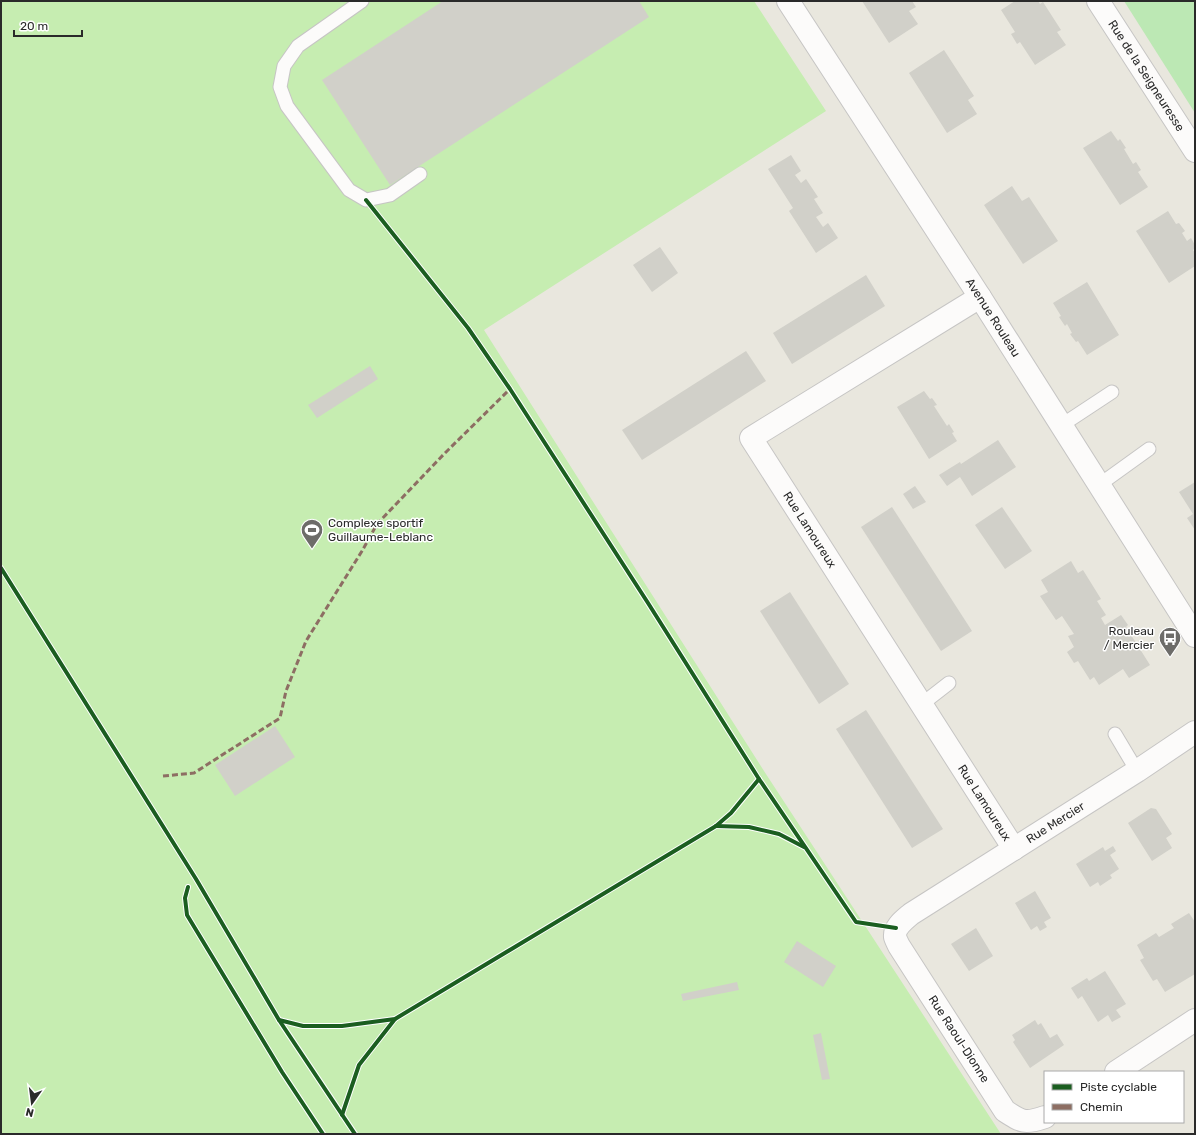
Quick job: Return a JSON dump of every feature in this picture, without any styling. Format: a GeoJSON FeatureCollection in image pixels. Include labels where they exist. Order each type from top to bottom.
{"type":"FeatureCollection","features":[{"type":"Feature","properties":{"kind":"street","name":"Avenue Rouleau"},"geometry":{"type":"LineString","coordinates":[[788,1],[980,296],[1099,485],[1192,625]]}},
{"type":"Feature","properties":{"kind":"street","name":"Rue de la Seigneuresse"},"geometry":{"type":"LineString","coordinates":[[1098,1],[1195,151]]}},
{"type":"Feature","properties":{"kind":"street","name":"Rue Lamoureux"},"geometry":{"type":"LineString","coordinates":[[980,296],[750,438],[1014,849]]}},
{"type":"Feature","properties":{"kind":"street","name":"Rue Mercier"},"geometry":{"type":"LineString","coordinates":[[896,928],[904,919],[1137,771],[1195,732]]}},
{"type":"Feature","properties":{"kind":"street","name":"Rue Raoul-Dionne"},"geometry":{"type":"LineString","coordinates":[[896,928],[895,937],[899,946],[1005,1111],[1018,1120],[1032,1122],[1044,1117]]}},
{"type":"Feature","properties":{"kind":"street"},"geometry":{"type":"LineString","coordinates":[[1118,1071],[1195,1020]]}},
{"type":"Feature","properties":{"kind":"lane"},"geometry":{"type":"LineString","coordinates":[[362,1],[298,46],[284,66],[280,87],[288,106],[349,190],[366,200],[390,195],[420,174]]}},
{"type":"Feature","properties":{"kind":"lane"},"geometry":{"type":"LineString","coordinates":[[1062,425],[1112,392]]}},
{"type":"Feature","properties":{"kind":"lane"},"geometry":{"type":"LineString","coordinates":[[1099,485],[1149,449]]}},
{"type":"Feature","properties":{"kind":"lane"},"geometry":{"type":"LineString","coordinates":[[922,704],[949,682]]}},
{"type":"Feature","properties":{"kind":"lane"},"geometry":{"type":"LineString","coordinates":[[1115,734],[1137,771]]}},
{"type":"Feature","properties":{"kind":"green space","name":"Complexe sportif Guillaume-Leblanc"},"geometry":{"type":"Polygon","coordinates":[[[1,1],[754,1],[826,111],[484,330],[764,771],[1001,1134],[1,1134],[1,1]]]}},
{"type":"Feature","properties":{"kind":"green space"},"geometry":{"type":"Polygon","coordinates":[[[1124,1],[1195,1],[1195,113],[1124,1]]]}},
{"type":"Feature","properties":{"kind":"building"},"geometry":{"type":"Polygon","coordinates":[[[443,1],[639,1],[649,17],[390,185],[322,80],[443,1]]]}},
{"type":"Feature","properties":{"kind":"building"},"geometry":{"type":"Polygon","coordinates":[[[862,1],[912,1],[916,7],[909,11],[918,24],[889,43],[862,1]]]}},
{"type":"Feature","properties":{"kind":"building"},"geometry":{"type":"Polygon","coordinates":[[[1015,1],[1038,1],[1040,4],[1043,2],[1061,30],[1057,32],[1066,45],[1035,65],[1020,42],[1017,44],[1011,34],[1015,32],[1001,10],[1015,1]]]}},
{"type":"Feature","properties":{"kind":"building"},"geometry":{"type":"Polygon","coordinates":[[[944,50],[974,96],[968,100],[977,114],[947,133],[909,73],[944,50]]]}},
{"type":"Feature","properties":{"kind":"building"},"geometry":{"type":"Polygon","coordinates":[[[1111,131],[1118,141],[1120,139],[1126,148],[1124,149],[1133,164],[1136,162],[1141,170],[1138,172],[1148,187],[1120,205],[1083,148],[1111,131]]]}},
{"type":"Feature","properties":{"kind":"building"},"geometry":{"type":"Polygon","coordinates":[[[791,155],[801,171],[795,175],[801,183],[806,179],[818,197],[814,199],[823,213],[816,217],[823,227],[828,223],[838,238],[816,253],[789,211],[793,208],[768,169],[791,155]]]}},
{"type":"Feature","properties":{"kind":"building"},"geometry":{"type":"Polygon","coordinates":[[[1012,186],[1022,201],[1029,197],[1058,241],[1023,264],[984,205],[1012,186]]]}},
{"type":"Feature","properties":{"kind":"building"},"geometry":{"type":"Polygon","coordinates":[[[1168,211],[1176,224],[1179,223],[1185,231],[1182,233],[1187,241],[1191,238],[1195,245],[1193,250],[1195,253],[1195,266],[1169,283],[1136,231],[1168,211]]]}},
{"type":"Feature","properties":{"kind":"building"},"geometry":{"type":"Polygon","coordinates":[[[660,247],[678,273],[652,292],[633,265],[660,247]]]}},
{"type":"Feature","properties":{"kind":"building"},"geometry":{"type":"Polygon","coordinates":[[[866,275],[885,306],[792,364],[773,333],[866,275]]]}},
{"type":"Feature","properties":{"kind":"building"},"geometry":{"type":"Polygon","coordinates":[[[1087,282],[1119,335],[1087,355],[1078,341],[1076,342],[1070,334],[1072,333],[1067,324],[1065,326],[1059,317],[1061,316],[1053,303],[1087,282]]]}},
{"type":"Feature","properties":{"kind":"building"},"geometry":{"type":"Polygon","coordinates":[[[746,351],[766,381],[642,460],[622,430],[746,351]]]}},
{"type":"Feature","properties":{"kind":"building"},"geometry":{"type":"Polygon","coordinates":[[[370,366],[378,379],[317,418],[308,405],[370,366]]]}},
{"type":"Feature","properties":{"kind":"building"},"geometry":{"type":"Polygon","coordinates":[[[924,391],[937,405],[934,406],[947,426],[949,424],[957,441],[929,459],[897,407],[924,391]]]}},
{"type":"Feature","properties":{"kind":"building"},"geometry":{"type":"Polygon","coordinates":[[[998,440],[1016,467],[972,496],[960,477],[947,486],[939,475],[960,462],[961,464],[998,440]]]}},
{"type":"Feature","properties":{"kind":"building"},"geometry":{"type":"Polygon","coordinates":[[[1195,482],[1195,530],[1187,518],[1193,514],[1179,492],[1195,482]]]}},
{"type":"Feature","properties":{"kind":"building"},"geometry":{"type":"Polygon","coordinates":[[[915,486],[926,502],[913,509],[903,494],[915,486]]]}},
{"type":"Feature","properties":{"kind":"building"},"geometry":{"type":"Polygon","coordinates":[[[892,507],[972,631],[941,651],[861,527],[892,507]]]}},
{"type":"Feature","properties":{"kind":"building"},"geometry":{"type":"Polygon","coordinates":[[[1002,507],[1032,551],[1005,569],[975,525],[1002,507]]]}},
{"type":"Feature","properties":{"kind":"building"},"geometry":{"type":"Polygon","coordinates":[[[1071,561],[1078,573],[1083,570],[1101,599],[1097,601],[1106,615],[1101,618],[1105,625],[1121,615],[1128,625],[1126,627],[1150,665],[1129,678],[1123,669],[1099,685],[1094,677],[1090,680],[1078,661],[1074,663],[1067,652],[1074,647],[1068,636],[1074,634],[1062,616],[1056,620],[1040,596],[1048,592],[1041,580],[1071,561]]]}},
{"type":"Feature","properties":{"kind":"building"},"geometry":{"type":"Polygon","coordinates":[[[790,592],[849,684],[819,704],[760,611],[790,592]]]}},
{"type":"Feature","properties":{"kind":"building"},"geometry":{"type":"Polygon","coordinates":[[[866,710],[943,829],[912,848],[836,729],[866,710]]]}},
{"type":"Feature","properties":{"kind":"building"},"geometry":{"type":"Polygon","coordinates":[[[275,726],[295,757],[235,796],[215,765],[275,726]]]}},
{"type":"Feature","properties":{"kind":"building"},"geometry":{"type":"Polygon","coordinates":[[[1151,808],[1156,809],[1172,834],[1166,838],[1172,848],[1152,861],[1128,823],[1151,808]]]}},
{"type":"Feature","properties":{"kind":"building"},"geometry":{"type":"Polygon","coordinates":[[[1113,846],[1116,851],[1110,855],[1119,869],[1110,875],[1112,878],[1100,886],[1098,882],[1090,887],[1076,864],[1103,847],[1105,851],[1113,846]]]}},
{"type":"Feature","properties":{"kind":"building"},"geometry":{"type":"Polygon","coordinates":[[[1035,891],[1051,918],[1044,922],[1047,927],[1040,931],[1037,926],[1031,930],[1015,903],[1035,891]]]}},
{"type":"Feature","properties":{"kind":"building"},"geometry":{"type":"Polygon","coordinates":[[[1189,913],[1195,922],[1195,974],[1165,992],[1157,979],[1153,981],[1140,960],[1144,958],[1137,945],[1156,933],[1159,937],[1174,928],[1171,924],[1189,913]]]}},
{"type":"Feature","properties":{"kind":"building"},"geometry":{"type":"Polygon","coordinates":[[[976,928],[993,956],[969,971],[951,944],[976,928]]]}},
{"type":"Feature","properties":{"kind":"building"},"geometry":{"type":"Polygon","coordinates":[[[797,941],[836,966],[823,987],[784,962],[797,941]]]}},
{"type":"Feature","properties":{"kind":"building"},"geometry":{"type":"Polygon","coordinates":[[[1105,971],[1126,1004],[1116,1010],[1121,1017],[1112,1022],[1108,1015],[1098,1022],[1082,996],[1078,999],[1071,988],[1087,978],[1089,981],[1105,971]]]}},
{"type":"Feature","properties":{"kind":"building"},"geometry":{"type":"Polygon","coordinates":[[[737,982],[739,990],[683,1001],[681,994],[737,982]]]}},
{"type":"Feature","properties":{"kind":"building"},"geometry":{"type":"Polygon","coordinates":[[[1035,1020],[1038,1025],[1041,1023],[1050,1038],[1057,1034],[1064,1045],[1030,1068],[1013,1042],[1015,1040],[1012,1035],[1035,1020]]]}},
{"type":"Feature","properties":{"kind":"building"},"geometry":{"type":"Polygon","coordinates":[[[821,1033],[830,1079],[822,1080],[813,1035],[821,1033]]]}},
{"type":"Feature","properties":{"kind":"marked path"},"geometry":{"type":"LineString","coordinates":[[163,776],[194,773],[280,718],[286,691],[306,641],[377,524],[444,454],[510,389]]}},
{"type":"Feature","properties":{"kind":"cycle path"},"geometry":{"type":"LineString","coordinates":[[366,200],[468,328],[510,389],[759,779],[856,922],[896,928]]}},
{"type":"Feature","properties":{"kind":"cycle path"},"geometry":{"type":"LineString","coordinates":[[1,568],[196,879],[279,1020],[355,1134]]}},
{"type":"Feature","properties":{"kind":"cycle path"},"geometry":{"type":"LineString","coordinates":[[279,1020],[303,1026],[342,1026],[395,1019],[716,826],[731,813],[759,779]]}},
{"type":"Feature","properties":{"kind":"cycle path"},"geometry":{"type":"LineString","coordinates":[[716,826],[749,827],[779,834],[804,847]]}},
{"type":"Feature","properties":{"kind":"cycle path"},"geometry":{"type":"LineString","coordinates":[[188,887],[185,898],[187,915],[282,1072],[323,1134]]}},
{"type":"Feature","properties":{"kind":"cycle path"},"geometry":{"type":"LineString","coordinates":[[342,1115],[359,1065],[395,1019]]}},
{"type":"Feature","properties":{"kind":"place","name":"Complexe sportif Guillaume-Leblanc"},"geometry":{"type":"Point","coordinates":[312,550]}},
{"type":"Feature","properties":{"kind":"place","name":"Rouleau / Mercier"},"geometry":{"type":"Point","coordinates":[1170,658]}}]}
